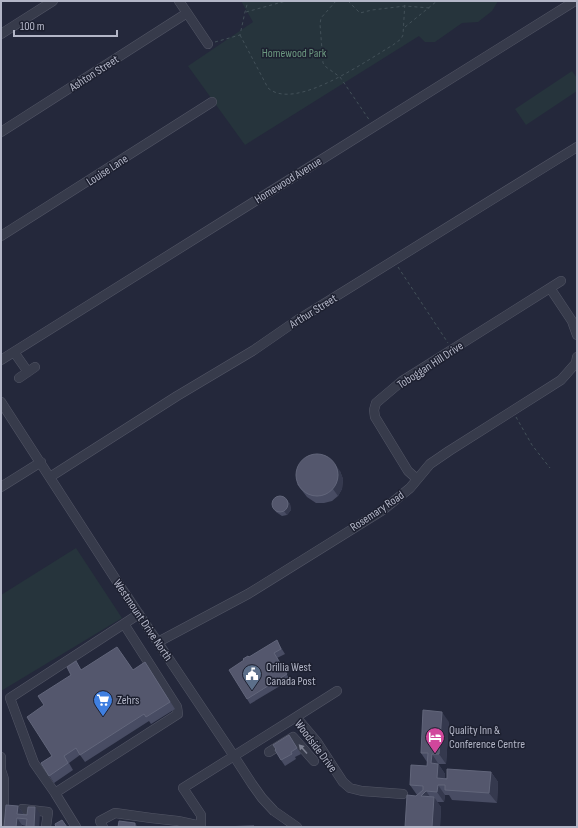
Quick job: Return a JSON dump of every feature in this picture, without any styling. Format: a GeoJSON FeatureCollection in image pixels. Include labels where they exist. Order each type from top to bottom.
{"type":"FeatureCollection","features":[{"type":"Feature","properties":{"kind":"street"},"geometry":{"type":"LineString","coordinates":[[1,34],[53,1]]}},
{"type":"Feature","properties":{"kind":"street"},"geometry":{"type":"LineString","coordinates":[[179,1],[208,44]]}},
{"type":"Feature","properties":{"kind":"street","name":"Homewood Avenue"},"geometry":{"type":"LineString","coordinates":[[1,360],[575,1]]}},
{"type":"Feature","properties":{"kind":"street","name":"Ashton Street"},"geometry":{"type":"LineString","coordinates":[[1,132],[187,13]]}},
{"type":"Feature","properties":{"kind":"street","name":"Louise Lane"},"geometry":{"type":"LineString","coordinates":[[1,236],[212,102]]}},
{"type":"Feature","properties":{"kind":"street","name":"Arthur Street"},"geometry":{"type":"LineString","coordinates":[[50,476],[177,396],[254,350],[296,321],[577,147]]}},
{"type":"Feature","properties":{"kind":"street","name":"Toboggan Hill Drive"},"geometry":{"type":"LineString","coordinates":[[417,479],[408,471],[375,417],[374,410],[376,404],[402,381],[561,281]]}},
{"type":"Feature","properties":{"kind":"street"},"geometry":{"type":"LineString","coordinates":[[550,288],[572,321],[577,335]]}},
{"type":"Feature","properties":{"kind":"street"},"geometry":{"type":"LineString","coordinates":[[14,352],[32,370],[19,378]]}},
{"type":"Feature","properties":{"kind":"street","name":"Rosemary Road"},"geometry":{"type":"LineString","coordinates":[[158,642],[248,594],[383,510],[410,488],[430,464],[561,380],[576,363],[577,357]]}},
{"type":"Feature","properties":{"kind":"street","name":"Westmount Drive North"},"geometry":{"type":"LineString","coordinates":[[1,402],[139,614],[262,798],[274,811],[297,827]]}},
{"type":"Feature","properties":{"kind":"street"},"geometry":{"type":"LineString","coordinates":[[1,487],[41,462]]}},
{"type":"Feature","properties":{"kind":"street"},"geometry":{"type":"LineString","coordinates":[[76,827],[34,763],[10,698],[139,614]]}},
{"type":"Feature","properties":{"kind":"street"},"geometry":{"type":"LineString","coordinates":[[55,793],[178,714],[177,707],[124,624]]}},
{"type":"Feature","properties":{"kind":"street"},"geometry":{"type":"LineString","coordinates":[[296,716],[337,691]]}},
{"type":"Feature","properties":{"kind":"street","name":"Woodside Drive"},"geometry":{"type":"LineString","coordinates":[[201,827],[201,815],[183,788],[296,716],[317,742],[343,782],[350,788],[362,792],[403,794]]}},
{"type":"Feature","properties":{"kind":"street"},"geometry":{"type":"LineString","coordinates":[[269,752],[293,737],[314,761]]}},
{"type":"Feature","properties":{"kind":"street"},"geometry":{"type":"LineString","coordinates":[[1,757],[1,767]]}},
{"type":"Feature","properties":{"kind":"street"},"geometry":{"type":"LineString","coordinates":[[1,770],[4,778],[4,827]]}},
{"type":"Feature","properties":{"kind":"street"},"geometry":{"type":"LineString","coordinates":[[22,810],[48,812],[46,827]]}},
{"type":"Feature","properties":{"kind":"street"},"geometry":{"type":"LineString","coordinates":[[103,827],[100,821],[115,813],[178,820],[201,827]]}},
{"type":"Feature","properties":{"kind":"street"},"geometry":{"type":"LineString","coordinates":[[140,827],[141,817]]}},
{"type":"Feature","properties":{"kind":"path"},"geometry":{"type":"LineString","coordinates":[[248,1],[244,12],[240,35],[268,88],[283,95],[304,92],[340,77],[393,45],[402,37],[404,28],[405,1]]}},
{"type":"Feature","properties":{"kind":"path"},"geometry":{"type":"LineString","coordinates":[[244,12],[286,1]]}},
{"type":"Feature","properties":{"kind":"path"},"geometry":{"type":"LineString","coordinates":[[336,1],[321,18],[320,24],[323,63],[340,77],[373,126]]}},
{"type":"Feature","properties":{"kind":"path"},"geometry":{"type":"LineString","coordinates":[[348,2],[352,1]]}},
{"type":"Feature","properties":{"kind":"path"},"geometry":{"type":"LineString","coordinates":[[404,28],[437,1]]}},
{"type":"Feature","properties":{"kind":"path"},"geometry":{"type":"LineString","coordinates":[[348,2],[360,13],[405,6],[430,8]]}},
{"type":"Feature","properties":{"kind":"path"},"geometry":{"type":"LineString","coordinates":[[208,44],[240,35]]}},
{"type":"Feature","properties":{"kind":"path"},"geometry":{"type":"LineString","coordinates":[[393,261],[452,350]]}},
{"type":"Feature","properties":{"kind":"path"},"geometry":{"type":"LineString","coordinates":[[512,411],[532,445],[550,468]]}},
{"type":"Feature","properties":{"kind":"green space","name":"Homewood Park"},"geometry":{"type":"Polygon","coordinates":[[[241,1],[498,1],[492,11],[478,22],[462,23],[435,42],[425,42],[419,36],[245,145],[188,66],[253,22],[241,1]]]}},
{"type":"Feature","properties":{"kind":"green space"},"geometry":{"type":"Polygon","coordinates":[[[572,71],[577,78],[577,91],[526,125],[515,109],[572,71]]]}},
{"type":"Feature","properties":{"kind":"green space"},"geometry":{"type":"Polygon","coordinates":[[[76,548],[122,618],[1,691],[1,595],[76,548]]]}},
{"type":"Feature","properties":{"kind":"building"},"geometry":{"type":"Polygon","coordinates":[[[313,454],[321,454],[329,457],[335,463],[338,475],[335,487],[329,493],[321,496],[313,496],[305,493],[299,487],[296,479],[296,471],[299,463],[305,457],[313,454]]]}},
{"type":"Feature","properties":{"kind":"building"},"geometry":{"type":"Polygon","coordinates":[[[280,496],[287,501],[288,504],[283,511],[280,512],[273,507],[272,504],[277,497],[280,496]]]}},
{"type":"Feature","properties":{"kind":"building"},"geometry":{"type":"Polygon","coordinates":[[[277,640],[281,649],[274,653],[287,674],[247,699],[229,670],[244,660],[243,659],[277,640]]]}},
{"type":"Feature","properties":{"kind":"building","name":"Zehrs"},"geometry":{"type":"Polygon","coordinates":[[[117,647],[133,670],[145,662],[170,702],[146,717],[144,714],[80,755],[76,748],[64,756],[68,763],[49,776],[41,763],[52,756],[27,717],[44,705],[38,696],[71,675],[67,667],[76,661],[81,670],[117,647]]]}},
{"type":"Feature","properties":{"kind":"building"},"geometry":{"type":"Polygon","coordinates":[[[423,710],[442,712],[439,754],[432,754],[431,763],[438,764],[437,778],[447,779],[447,769],[491,772],[489,793],[445,790],[445,785],[438,785],[437,792],[426,791],[421,796],[434,797],[432,827],[405,827],[407,795],[416,796],[423,790],[423,786],[410,785],[411,765],[427,766],[428,753],[421,753],[423,710]]]}},
{"type":"Feature","properties":{"kind":"building"},"geometry":{"type":"Polygon","coordinates":[[[289,735],[297,748],[291,752],[292,754],[281,760],[273,745],[289,735]]]}},
{"type":"Feature","properties":{"kind":"building"},"geometry":{"type":"Polygon","coordinates":[[[6,805],[18,806],[17,814],[27,815],[28,807],[35,807],[34,827],[26,827],[27,819],[17,818],[16,827],[4,827],[6,805]]]}},
{"type":"Feature","properties":{"kind":"building"},"geometry":{"type":"Polygon","coordinates":[[[62,820],[67,827],[56,827],[55,824],[62,820]]]}},
{"type":"Feature","properties":{"kind":"building"},"geometry":{"type":"Polygon","coordinates":[[[119,821],[135,823],[135,827],[118,827],[119,821]]]}},
{"type":"Feature","properties":{"kind":"building"},"geometry":{"type":"Polygon","coordinates":[[[254,826],[254,827],[216,827],[254,826]]]}},
{"type":"Feature","properties":{"kind":"place","name":"Orillia West Canada Post"},"geometry":{"type":"Point","coordinates":[252,691]}},
{"type":"Feature","properties":{"kind":"place","name":"Zehrs"},"geometry":{"type":"Point","coordinates":[103,717]}},
{"type":"Feature","properties":{"kind":"place","name":"Quality Inn & Conference Centre"},"geometry":{"type":"Point","coordinates":[435,754]}}]}
